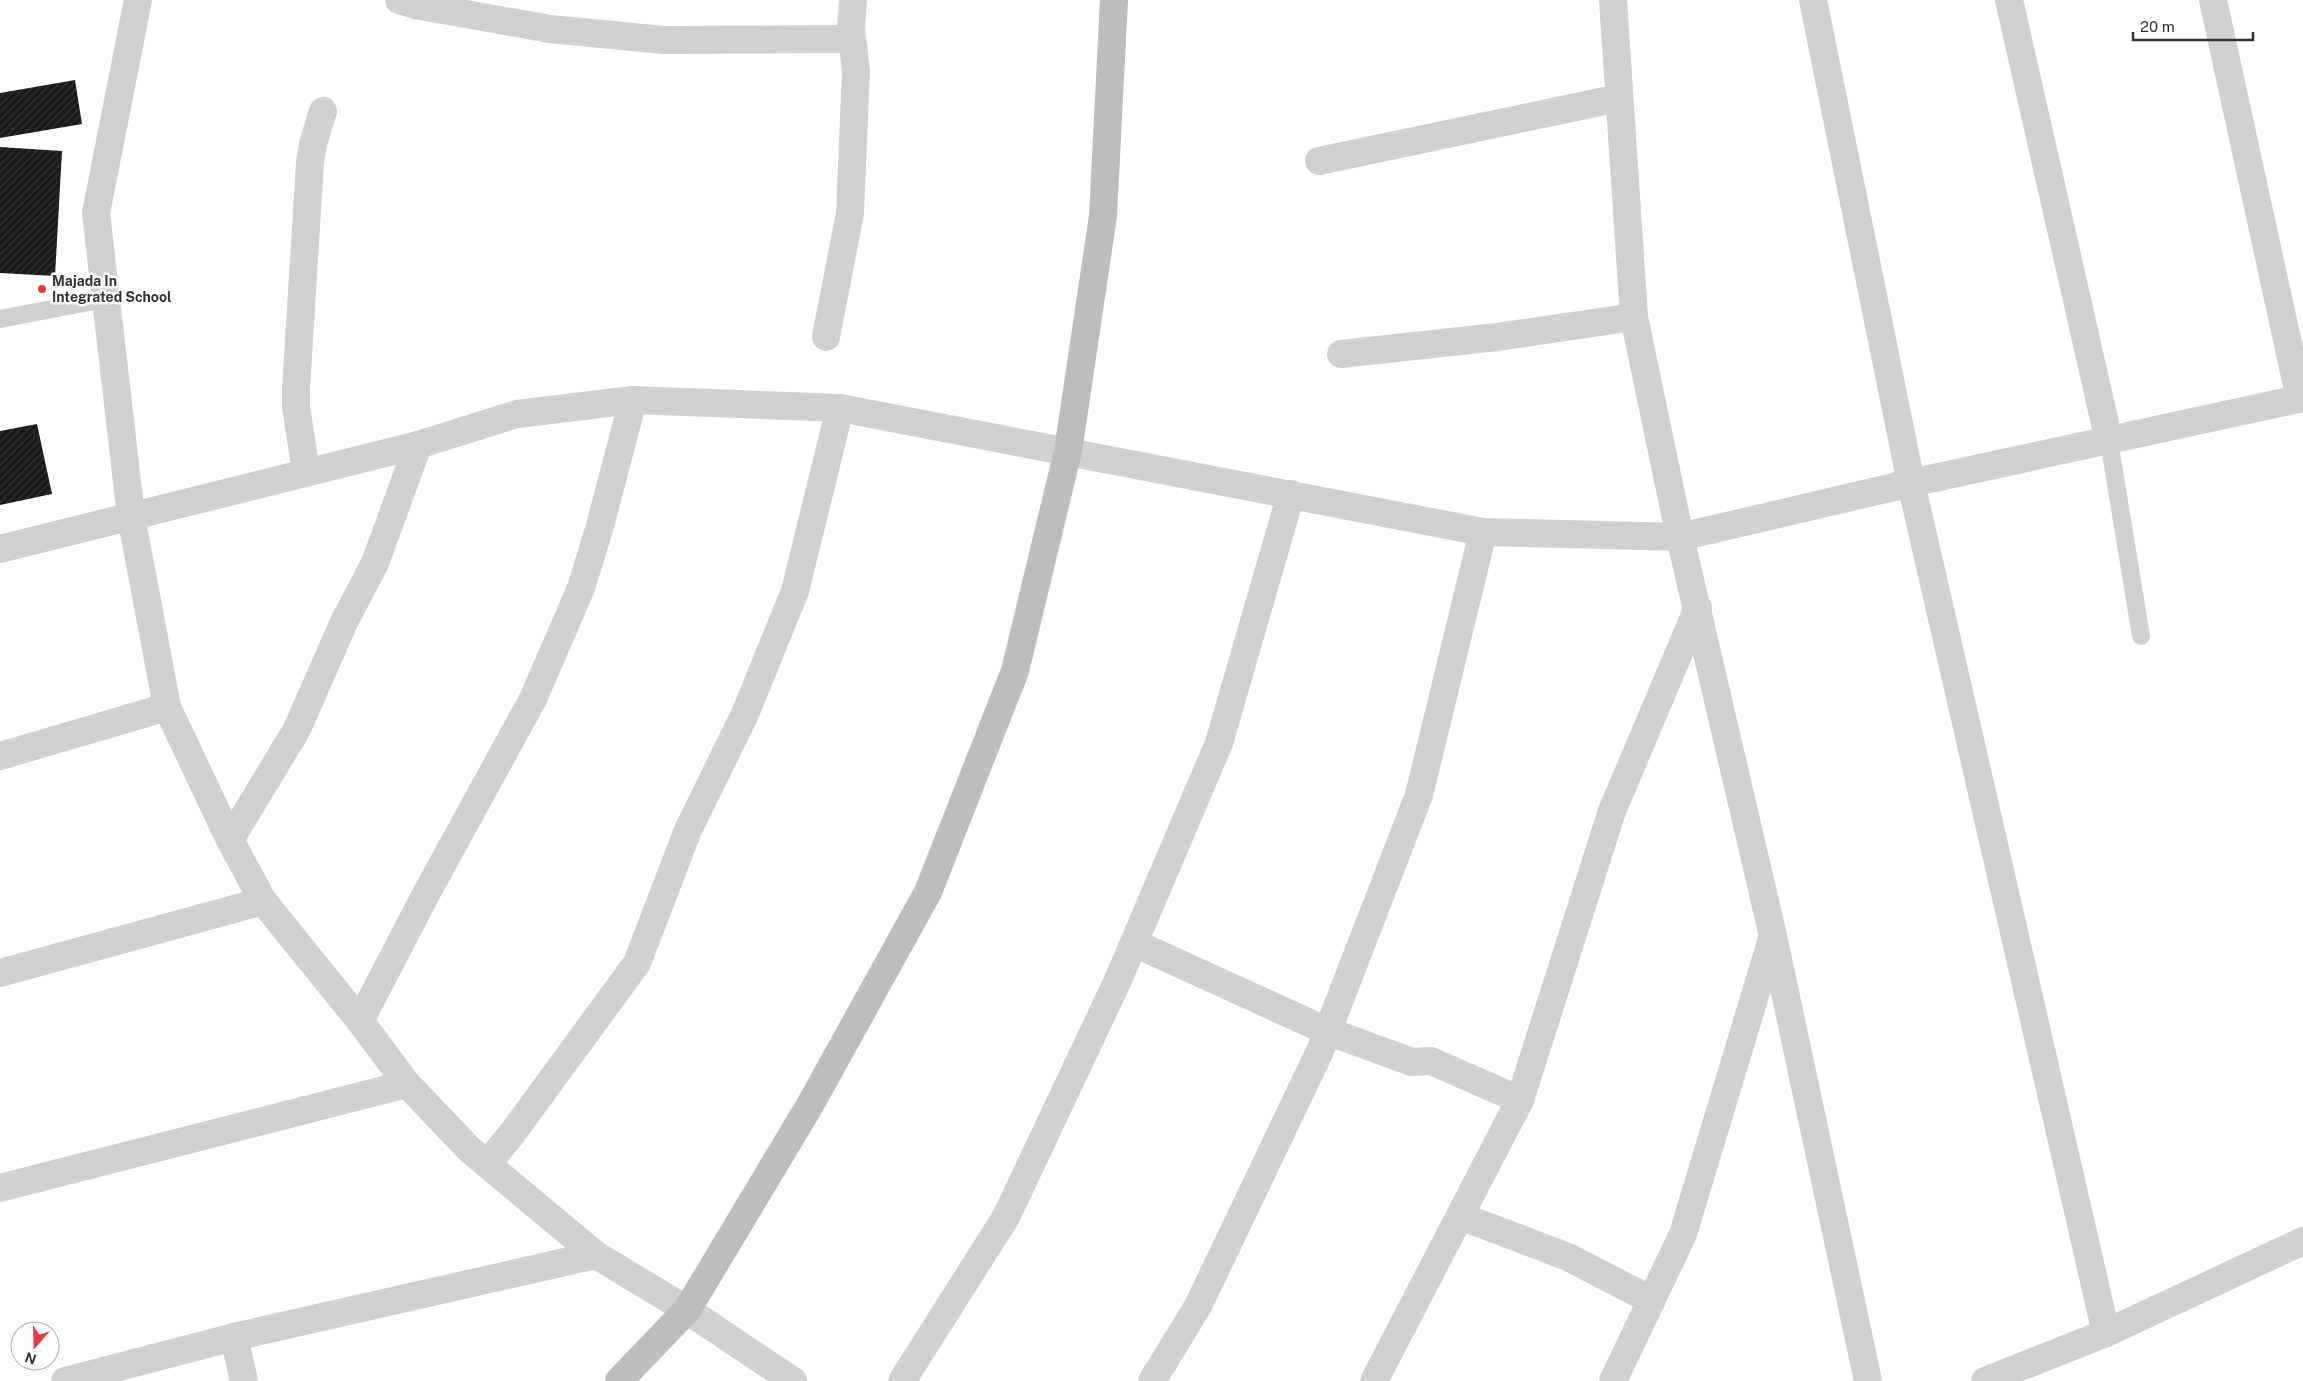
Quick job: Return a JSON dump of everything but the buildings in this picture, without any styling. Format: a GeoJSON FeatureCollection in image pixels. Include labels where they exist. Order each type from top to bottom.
{"type":"FeatureCollection","features":[{"type":"Feature","properties":{"kind":"street"},"geometry":{"type":"LineString","coordinates":[[138,0],[96,213],[131,516],[166,708],[230,840],[263,901],[360,1021],[407,1084],[470,1150],[596,1256],[687,1310],[793,1381]]}},
{"type":"Feature","properties":{"kind":"street"},"geometry":{"type":"LineString","coordinates":[[399,0],[415,5],[550,29],[663,40],[852,39]]}},
{"type":"Feature","properties":{"kind":"street"},"geometry":{"type":"LineString","coordinates":[[826,337],[850,212],[856,71],[852,39],[851,15],[853,0]]}},
{"type":"Feature","properties":{"kind":"street"},"geometry":{"type":"LineString","coordinates":[[619,1381],[687,1310],[810,1106],[928,892],[1015,671],[1068,451],[1103,216],[1114,0]]}},
{"type":"Feature","properties":{"kind":"street"},"geometry":{"type":"LineString","coordinates":[[1613,0],[1634,317],[1680,537],[1773,936],[1868,1381]]}},
{"type":"Feature","properties":{"kind":"street"},"geometry":{"type":"LineString","coordinates":[[1812,0],[1911,483],[2106,1333]]}},
{"type":"Feature","properties":{"kind":"street"},"geometry":{"type":"LineString","coordinates":[[2009,0],[2109,441]]}},
{"type":"Feature","properties":{"kind":"street"},"geometry":{"type":"LineString","coordinates":[[0,549],[418,446],[518,414],[633,400],[840,408],[1484,532],[1680,537],[1911,483],[2301,399],[2213,0]]}},
{"type":"Feature","properties":{"kind":"street"},"geometry":{"type":"LineString","coordinates":[[1319,161],[1619,98]]}},
{"type":"Feature","properties":{"kind":"street"},"geometry":{"type":"LineString","coordinates":[[306,474],[296,406],[296,365],[310,162],[323,110]]}},
{"type":"Feature","properties":{"kind":"street"},"geometry":{"type":"LineString","coordinates":[[1341,354],[1497,338],[1634,317]]}},
{"type":"Feature","properties":{"kind":"street"},"geometry":{"type":"LineString","coordinates":[[360,1021],[426,894],[537,690],[581,588],[600,526],[633,400]]}},
{"type":"Feature","properties":{"kind":"street"},"geometry":{"type":"LineString","coordinates":[[487,1164],[511,1135],[637,963],[688,830],[745,714],[795,591],[840,408]]}},
{"type":"Feature","properties":{"kind":"street"},"geometry":{"type":"LineString","coordinates":[[230,840],[297,729],[344,622],[375,563],[418,446]]}},
{"type":"Feature","properties":{"kind":"street"},"geometry":{"type":"LineString","coordinates":[[902,1381],[1006,1217],[1134,943],[1219,742],[1291,494]]}},
{"type":"Feature","properties":{"kind":"street"},"geometry":{"type":"LineString","coordinates":[[1152,1381],[1198,1306],[1320,1051],[1419,795],[1484,532]]}},
{"type":"Feature","properties":{"kind":"street"},"geometry":{"type":"LineString","coordinates":[[1374,1381],[1520,1100],[1612,811],[1698,608]]}},
{"type":"Feature","properties":{"kind":"street"},"geometry":{"type":"LineString","coordinates":[[0,756],[166,708]]}},
{"type":"Feature","properties":{"kind":"street"},"geometry":{"type":"LineString","coordinates":[[0,973],[263,901]]}},
{"type":"Feature","properties":{"kind":"street"},"geometry":{"type":"LineString","coordinates":[[1613,1381],[1683,1234],[1773,936]]}},
{"type":"Feature","properties":{"kind":"street"},"geometry":{"type":"LineString","coordinates":[[1134,943],[1327,1031],[1412,1062],[1427,1061],[1436,1063],[1520,1100]]}},
{"type":"Feature","properties":{"kind":"street"},"geometry":{"type":"LineString","coordinates":[[0,1188],[407,1084]]}},
{"type":"Feature","properties":{"kind":"street"},"geometry":{"type":"LineString","coordinates":[[1460,1216],[1568,1257],[1651,1300]]}},
{"type":"Feature","properties":{"kind":"street"},"geometry":{"type":"LineString","coordinates":[[1986,1381],[2106,1333],[2303,1241]]}},
{"type":"Feature","properties":{"kind":"street"},"geometry":{"type":"LineString","coordinates":[[64,1381],[234,1337],[596,1256]]}},
{"type":"Feature","properties":{"kind":"street"},"geometry":{"type":"LineString","coordinates":[[234,1337],[244,1381]]}},
{"type":"Feature","properties":{"kind":"lane"},"geometry":{"type":"LineString","coordinates":[[0,319],[106,299]]}},
{"type":"Feature","properties":{"kind":"lane"},"geometry":{"type":"LineString","coordinates":[[2109,441],[2141,636]]}},
{"type":"Feature","properties":{"kind":"place","name":"Majada In Integrated School"},"geometry":{"type":"Point","coordinates":[42,289]}}]}
